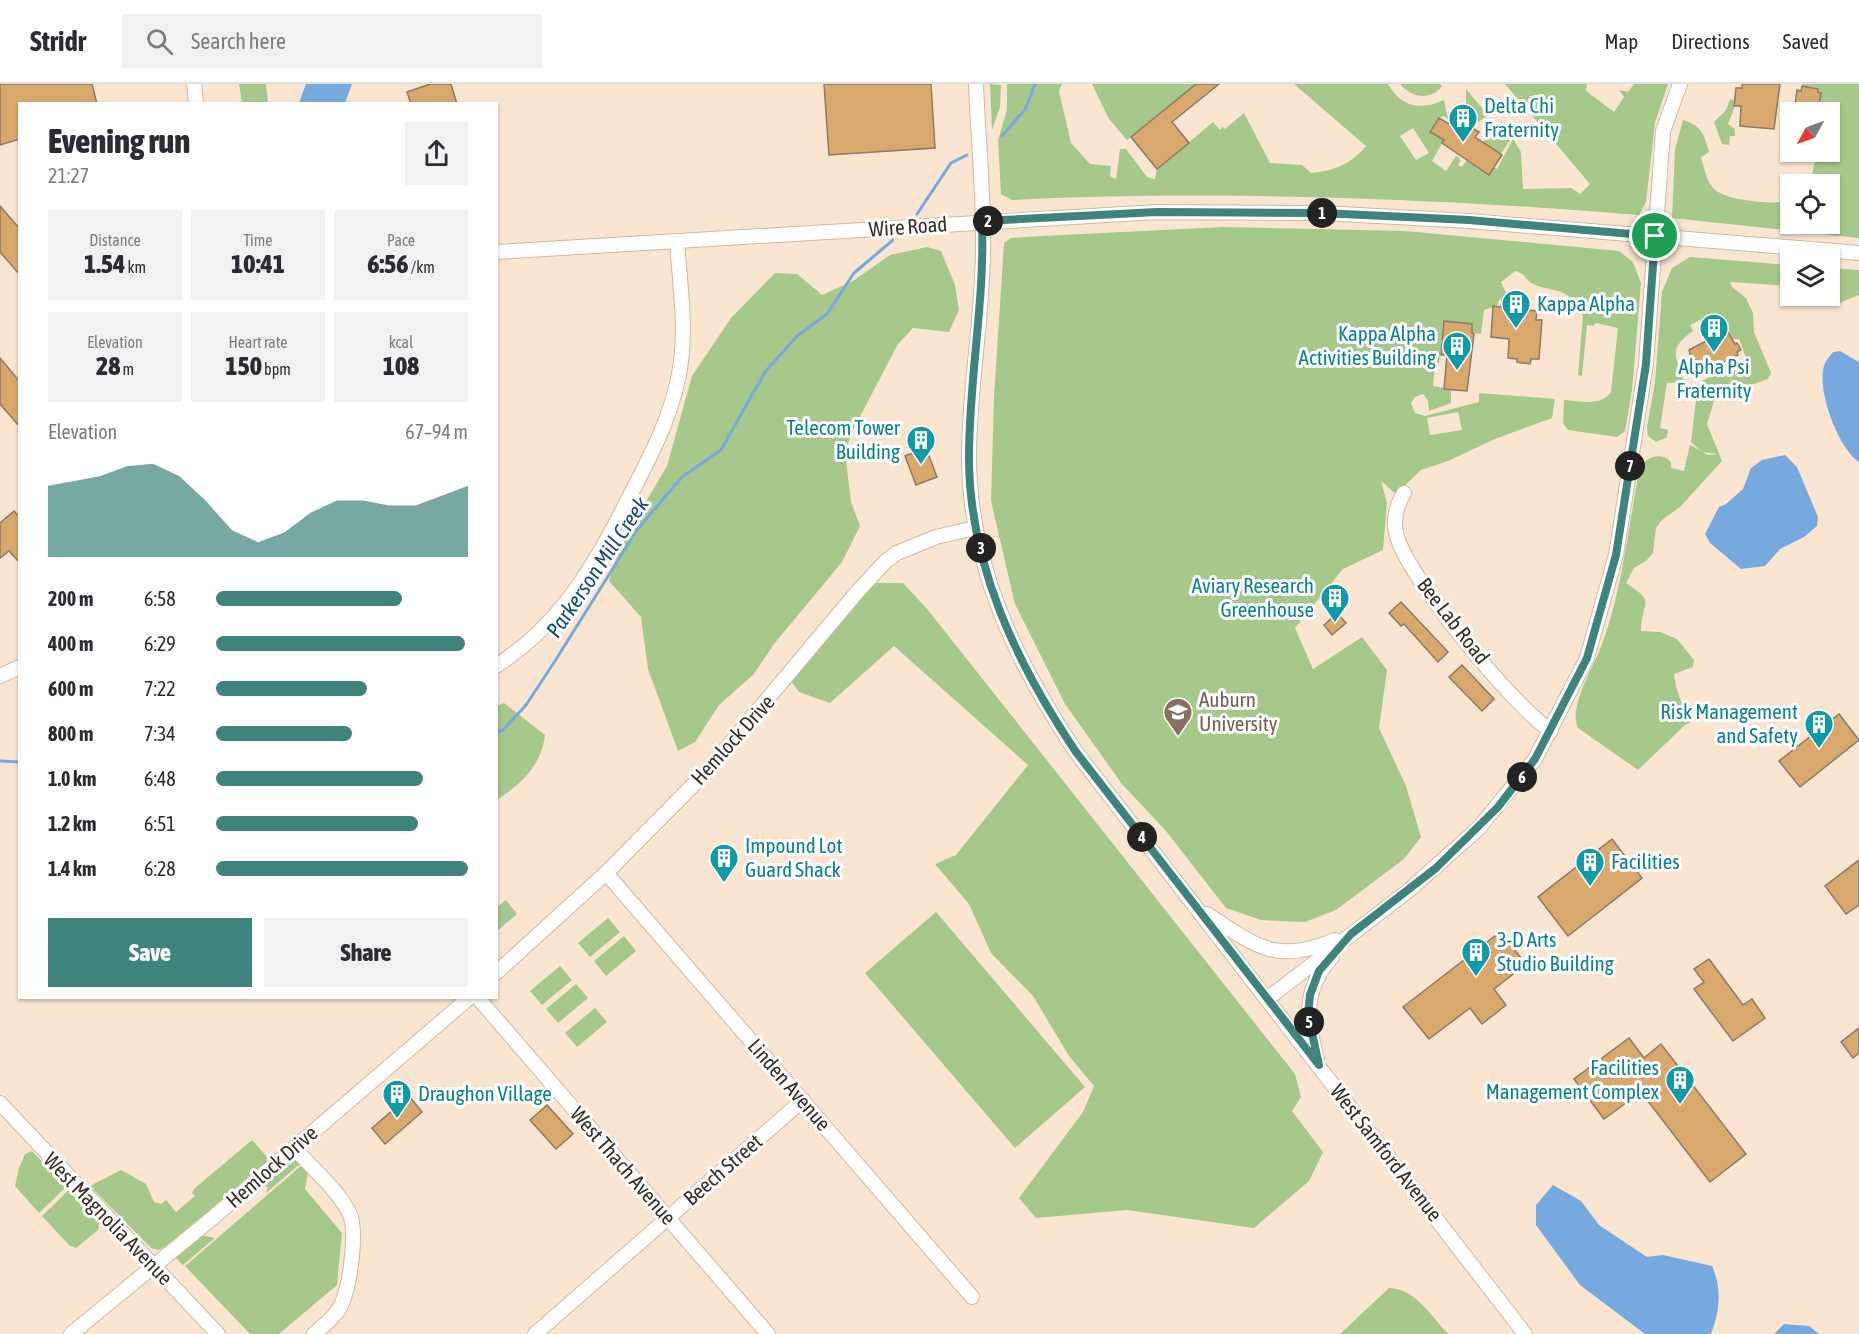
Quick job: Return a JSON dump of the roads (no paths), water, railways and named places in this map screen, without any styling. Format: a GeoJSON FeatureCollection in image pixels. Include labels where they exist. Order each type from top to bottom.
{"type":"FeatureCollection","features":[{"type":"Feature","properties":{"kind":"street"},"geometry":{"type":"LineString","coordinates":[[194,84],[196,102]]}},
{"type":"Feature","properties":{"kind":"street","name":"West Samford Avenue"},"geometry":{"type":"LineString","coordinates":[[976,84],[982,221],[980,324],[971,401],[969,457],[975,528],[996,603],[1010,641],[1036,691],[1076,752],[1525,1334]]}},
{"type":"Feature","properties":{"kind":"street"},"geometry":{"type":"LineString","coordinates":[[1267,999],[1429,874],[1479,828],[1518,783],[1551,731],[1587,658],[1616,555],[1646,364],[1663,131],[1680,84]]}},
{"type":"Feature","properties":{"kind":"street","name":"Wire Road"},"geometry":{"type":"LineString","coordinates":[[498,252],[1157,212],[1322,213],[1469,220],[1859,254]]}},
{"type":"Feature","properties":{"kind":"street"},"geometry":{"type":"LineString","coordinates":[[498,665],[523,649],[552,621],[576,590],[603,548],[668,415],[679,377],[682,338],[677,242]]}},
{"type":"Feature","properties":{"kind":"street","name":"Bee Lab Road"},"geometry":{"type":"LineString","coordinates":[[1404,493],[1395,517],[1397,535],[1406,557],[1427,591],[1522,708],[1551,731]]}},
{"type":"Feature","properties":{"kind":"street","name":"Hemlock Drive"},"geometry":{"type":"LineString","coordinates":[[498,971],[606,873],[707,771],[858,591],[886,561],[897,553],[936,537],[975,528]]}},
{"type":"Feature","properties":{"kind":"street"},"geometry":{"type":"LineString","coordinates":[[0,676],[18,668]]}},
{"type":"Feature","properties":{"kind":"street","name":"Linden Avenue"},"geometry":{"type":"LineString","coordinates":[[606,873],[972,1297]]}},
{"type":"Feature","properties":{"kind":"street"},"geometry":{"type":"LineString","coordinates":[[1197,907],[1247,940],[1276,952],[1298,953],[1351,934]]}},
{"type":"Feature","properties":{"kind":"street"},"geometry":{"type":"LineString","coordinates":[[1319,1065],[1308,1015],[1310,995],[1319,971],[1351,934]]}},
{"type":"Feature","properties":{"kind":"street","name":"Hemlock Drive"},"geometry":{"type":"LineString","coordinates":[[71,1334],[155,1267],[468,999]]}},
{"type":"Feature","properties":{"kind":"street","name":"West Thach Avenue"},"geometry":{"type":"LineString","coordinates":[[479,999],[768,1334]]}},
{"type":"Feature","properties":{"kind":"street","name":"Beech Street"},"geometry":{"type":"LineString","coordinates":[[535,1334],[669,1219],[802,1100]]}},
{"type":"Feature","properties":{"kind":"street","name":"West Magnolia Avenue"},"geometry":{"type":"LineString","coordinates":[[0,1103],[218,1334]]}},
{"type":"Feature","properties":{"kind":"street"},"geometry":{"type":"LineString","coordinates":[[294,1148],[349,1212],[353,1226],[354,1239],[342,1305],[314,1334]]}},
{"type":"Feature","properties":{"kind":"water"},"geometry":{"type":"Polygon","coordinates":[[[306,84],[352,84],[345,102],[299,102],[306,84]]]}},
{"type":"Feature","properties":{"kind":"water"},"geometry":{"type":"Polygon","coordinates":[[[1840,351],[1859,362],[1859,462],[1851,455],[1836,431],[1823,387],[1826,362],[1833,352],[1840,351]]]}},
{"type":"Feature","properties":{"kind":"water"},"geometry":{"type":"Polygon","coordinates":[[[1785,455],[1797,467],[1818,517],[1817,526],[1804,537],[1780,549],[1765,566],[1741,569],[1710,543],[1705,534],[1719,507],[1743,489],[1751,468],[1762,460],[1785,455]]]}},
{"type":"Feature","properties":{"kind":"water"},"geometry":{"type":"Polygon","coordinates":[[[1553,1185],[1581,1201],[1599,1225],[1647,1257],[1663,1255],[1712,1266],[1719,1300],[1711,1334],[1645,1334],[1580,1285],[1536,1225],[1536,1205],[1553,1185]]]}},
{"type":"Feature","properties":{"kind":"water"},"geometry":{"type":"Polygon","coordinates":[[[1784,1324],[1809,1326],[1819,1334],[1774,1334],[1784,1324]]]}},
{"type":"Feature","properties":{"kind":"waterway","name":"Parkerson Mill Creek"},"geometry":{"type":"LineString","coordinates":[[1002,136],[1026,108],[1035,84]]}},
{"type":"Feature","properties":{"kind":"waterway","name":"Parkerson Mill Creek"},"geometry":{"type":"LineString","coordinates":[[917,214],[951,163],[967,155]]}},
{"type":"Feature","properties":{"kind":"waterway","name":"Parkerson Mill Creek"},"geometry":{"type":"LineString","coordinates":[[498,732],[502,731],[526,705],[637,530],[682,477],[721,450],[765,372],[797,336],[827,314],[854,273],[893,240]]}},
{"type":"Feature","properties":{"kind":"waterway","name":"Parkerson Mill Creek"},"geometry":{"type":"LineString","coordinates":[[0,761],[18,762]]}},
{"type":"Feature","properties":{"kind":"place","name":"Delta Chi Fraternity"},"geometry":{"type":"Point","coordinates":[1463,144]}},
{"type":"Feature","properties":{"kind":"place","name":"Kappa Alpha"},"geometry":{"type":"Point","coordinates":[1516,330]}},
{"type":"Feature","properties":{"kind":"place","name":"Alpha Psi Fraternity"},"geometry":{"type":"Point","coordinates":[1714,354]}},
{"type":"Feature","properties":{"kind":"place","name":"Kappa Alpha Activities Building"},"geometry":{"type":"Point","coordinates":[1457,372]}},
{"type":"Feature","properties":{"kind":"place","name":"Telecom Tower Building"},"geometry":{"type":"Point","coordinates":[921,466]}},
{"type":"Feature","properties":{"kind":"place","name":"Aviary Research Greenhouse"},"geometry":{"type":"Point","coordinates":[1335,624]}},
{"type":"Feature","properties":{"kind":"place","name":"Auburn University"},"geometry":{"type":"Point","coordinates":[1178,738]}},
{"type":"Feature","properties":{"kind":"place","name":"Risk Management and Safety"},"geometry":{"type":"Point","coordinates":[1819,750]}},
{"type":"Feature","properties":{"kind":"place","name":"Impound Lot Guard Shack"},"geometry":{"type":"Point","coordinates":[724,884]}},
{"type":"Feature","properties":{"kind":"place","name":"Facilities"},"geometry":{"type":"Point","coordinates":[1590,888]}},
{"type":"Feature","properties":{"kind":"place","name":"3-D Arts Studio Building"},"geometry":{"type":"Point","coordinates":[1476,978]}},
{"type":"Feature","properties":{"kind":"place","name":"Facilities Management Complex"},"geometry":{"type":"Point","coordinates":[1680,1106]}},
{"type":"Feature","properties":{"kind":"place","name":"Draughon Village"},"geometry":{"type":"Point","coordinates":[397,1120]}}]}
